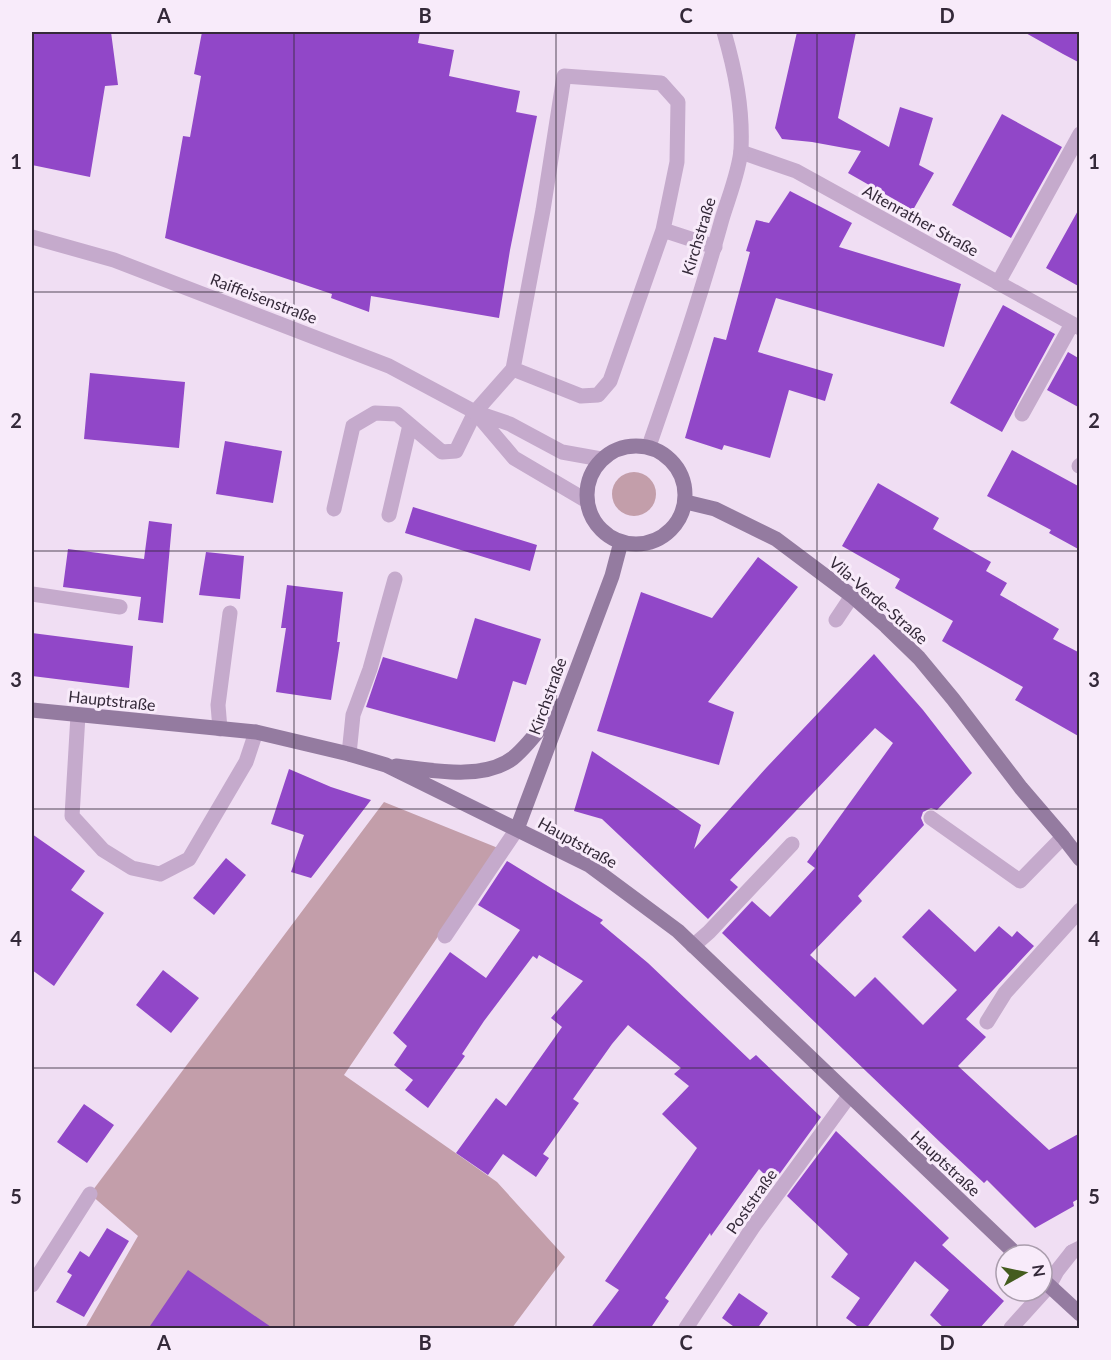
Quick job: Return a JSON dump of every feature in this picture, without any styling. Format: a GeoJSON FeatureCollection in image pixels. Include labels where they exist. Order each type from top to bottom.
{"type":"FeatureCollection","features":[{"type":"Feature","properties":{"kind":"main road"},"geometry":{"type":"LineString","coordinates":[[649,446],[665,454],[678,467],[685,484],[686,502],[680,518],[669,532],[655,541],[638,544],[621,542],[604,533],[593,518],[587,501],[592,472],[601,459],[611,452],[623,447],[649,446]]}},
{"type":"Feature","properties":{"kind":"main road","name":"Vila-Verde-Straße"},"geometry":{"type":"LineString","coordinates":[[686,502],[715,509],[776,539],[852,596],[919,658],[1080,859]]}},
{"type":"Feature","properties":{"kind":"main road","name":"Kirchstraße"},"geometry":{"type":"LineString","coordinates":[[517,829],[612,576],[621,542]]}},
{"type":"Feature","properties":{"kind":"main road"},"geometry":{"type":"LineString","coordinates":[[386,765],[460,772],[488,769],[511,760],[567,694]]}},
{"type":"Feature","properties":{"kind":"main road","name":"Hauptstraße"},"geometry":{"type":"LineString","coordinates":[[32,710],[256,732],[349,754],[386,765],[589,865],[641,903],[693,946],[1004,1243]]}},
{"type":"Feature","properties":{"kind":"main road"},"geometry":{"type":"LineString","coordinates":[[1054,1290],[1080,1314]]}},
{"type":"Feature","properties":{"kind":"street","name":"Kirchstraße"},"geometry":{"type":"LineString","coordinates":[[649,446],[715,247],[741,152],[740,99],[736,71],[724,32]]}},
{"type":"Feature","properties":{"kind":"street"},"geometry":{"type":"LineString","coordinates":[[334,508],[353,426],[375,413],[397,414],[442,452],[456,451],[475,412],[513,369],[541,220],[564,76],[662,83],[678,102],[677,162],[663,230],[610,381],[598,394],[581,396],[513,369]]}},
{"type":"Feature","properties":{"kind":"street"},"geometry":{"type":"LineString","coordinates":[[998,283],[1080,134]]}},
{"type":"Feature","properties":{"kind":"street","name":"Altenrather Straße"},"geometry":{"type":"LineString","coordinates":[[741,152],[796,171],[1076,326]]}},
{"type":"Feature","properties":{"kind":"street"},"geometry":{"type":"LineString","coordinates":[[663,230],[715,247]]}},
{"type":"Feature","properties":{"kind":"street","name":"Raiffeisenstraße"},"geometry":{"type":"LineString","coordinates":[[32,237],[114,260],[389,366],[475,412],[510,424],[562,452],[601,459]]}},
{"type":"Feature","properties":{"kind":"street"},"geometry":{"type":"LineString","coordinates":[[1022,414],[1076,326]]}},
{"type":"Feature","properties":{"kind":"street","name":"Raiffeisenstraße"},"geometry":{"type":"LineString","coordinates":[[475,412],[514,459],[587,501]]}},
{"type":"Feature","properties":{"kind":"street"},"geometry":{"type":"LineString","coordinates":[[390,515],[410,425]]}},
{"type":"Feature","properties":{"kind":"street"},"geometry":{"type":"LineString","coordinates":[[349,754],[353,715],[370,669],[395,579]]}},
{"type":"Feature","properties":{"kind":"street"},"geometry":{"type":"LineString","coordinates":[[32,594],[120,607]]}},
{"type":"Feature","properties":{"kind":"street"},"geometry":{"type":"LineString","coordinates":[[836,620],[852,596]]}},
{"type":"Feature","properties":{"kind":"street"},"geometry":{"type":"LineString","coordinates":[[220,729],[219,705],[230,613]]}},
{"type":"Feature","properties":{"kind":"street"},"geometry":{"type":"LineString","coordinates":[[78,715],[72,816],[103,850],[132,868],[160,874],[189,859],[246,762],[256,732]]}},
{"type":"Feature","properties":{"kind":"street"},"geometry":{"type":"LineString","coordinates":[[930,818],[1020,881],[1064,837]]}},
{"type":"Feature","properties":{"kind":"street"},"geometry":{"type":"LineString","coordinates":[[445,936],[489,874],[517,829]]}},
{"type":"Feature","properties":{"kind":"street"},"geometry":{"type":"LineString","coordinates":[[693,946],[792,844]]}},
{"type":"Feature","properties":{"kind":"street"},"geometry":{"type":"LineString","coordinates":[[987,1022],[1005,993],[1080,910]]}},
{"type":"Feature","properties":{"kind":"street","name":"Poststraße"},"geometry":{"type":"LineString","coordinates":[[686,1329],[753,1227],[849,1096]]}},
{"type":"Feature","properties":{"kind":"street"},"geometry":{"type":"LineString","coordinates":[[32,1285],[90,1194]]}},
{"type":"Feature","properties":{"kind":"street"},"geometry":{"type":"LineString","coordinates":[[1054,1274],[1076,1250]]}},
{"type":"Feature","properties":{"kind":"street"},"geometry":{"type":"LineString","coordinates":[[1011,1329],[1030,1303]]}},
{"type":"Feature","properties":{"kind":"shaded area"},"geometry":{"type":"Polygon","coordinates":[[[634,472],[643,473],[650,478],[655,485],[655,503],[650,510],[643,515],[634,516],[625,515],[618,510],[613,503],[612,494],[613,485],[618,478],[625,473],[634,472]]]}},
{"type":"Feature","properties":{"kind":"shaded area"},"geometry":{"type":"Polygon","coordinates":[[[384,802],[498,848],[344,1075],[497,1182],[565,1257],[512,1328],[85,1328],[138,1236],[90,1194],[384,802]]]}},
{"type":"Feature","properties":{"kind":"building"},"geometry":{"type":"Polygon","coordinates":[[[32,32],[111,32],[118,85],[105,86],[90,177],[32,165],[32,32]]]}},
{"type":"Feature","properties":{"kind":"building"},"geometry":{"type":"Polygon","coordinates":[[[202,32],[420,32],[418,43],[454,50],[449,76],[520,91],[516,112],[537,116],[499,318],[371,296],[369,312],[331,298],[332,294],[165,238],[183,136],[190,137],[201,76],[194,74],[202,32]]]}},
{"type":"Feature","properties":{"kind":"building"},"geometry":{"type":"Polygon","coordinates":[[[797,32],[856,32],[838,118],[889,147],[900,107],[933,118],[919,165],[934,173],[913,210],[848,173],[861,151],[782,139],[775,128],[797,32]]]}},
{"type":"Feature","properties":{"kind":"building"},"geometry":{"type":"Polygon","coordinates":[[[1024,32],[1080,32],[1080,63],[1063,54],[1024,32]]]}},
{"type":"Feature","properties":{"kind":"building"},"geometry":{"type":"Polygon","coordinates":[[[1002,114],[1062,147],[1011,238],[952,205],[1002,114]]]}},
{"type":"Feature","properties":{"kind":"building"},"geometry":{"type":"Polygon","coordinates":[[[790,191],[852,223],[839,247],[961,284],[944,347],[776,298],[758,352],[833,374],[825,401],[789,390],[770,458],[724,445],[722,450],[685,438],[714,337],[726,340],[750,252],[746,251],[756,220],[769,223],[790,191]]]}},
{"type":"Feature","properties":{"kind":"building"},"geometry":{"type":"Polygon","coordinates":[[[1080,207],[1080,287],[1046,268],[1080,207]]]}},
{"type":"Feature","properties":{"kind":"building"},"geometry":{"type":"Polygon","coordinates":[[[1003,305],[1055,334],[1002,432],[950,403],[1003,305]]]}},
{"type":"Feature","properties":{"kind":"building"},"geometry":{"type":"Polygon","coordinates":[[[1068,352],[1080,359],[1080,408],[1047,390],[1068,352]]]}},
{"type":"Feature","properties":{"kind":"building"},"geometry":{"type":"Polygon","coordinates":[[[90,373],[185,382],[179,448],[84,439],[90,373]]]}},
{"type":"Feature","properties":{"kind":"building"},"geometry":{"type":"Polygon","coordinates":[[[225,441],[282,451],[273,503],[216,494],[225,441]]]}},
{"type":"Feature","properties":{"kind":"building"},"geometry":{"type":"Polygon","coordinates":[[[1012,450],[1080,487],[1080,550],[1049,533],[1051,530],[987,496],[1012,450]]]}},
{"type":"Feature","properties":{"kind":"building"},"geometry":{"type":"Polygon","coordinates":[[[878,483],[939,518],[933,529],[991,562],[986,571],[1007,583],[1000,595],[1059,629],[1053,639],[1080,653],[1080,737],[1015,700],[1023,687],[942,641],[953,621],[895,588],[900,579],[842,546],[878,483]]]}},
{"type":"Feature","properties":{"kind":"building"},"geometry":{"type":"Polygon","coordinates":[[[413,507],[537,545],[530,571],[405,533],[413,507]]]}},
{"type":"Feature","properties":{"kind":"building"},"geometry":{"type":"Polygon","coordinates":[[[149,521],[172,524],[163,623],[138,620],[141,597],[63,587],[68,549],[144,559],[149,521]]]}},
{"type":"Feature","properties":{"kind":"building"},"geometry":{"type":"Polygon","coordinates":[[[206,552],[244,556],[240,599],[199,595],[206,552]]]}},
{"type":"Feature","properties":{"kind":"building"},"geometry":{"type":"Polygon","coordinates":[[[758,557],[798,587],[708,702],[734,712],[719,765],[597,731],[641,592],[712,618],[758,557]]]}},
{"type":"Feature","properties":{"kind":"building"},"geometry":{"type":"Polygon","coordinates":[[[287,585],[343,592],[337,642],[340,642],[331,700],[276,692],[286,628],[281,628],[287,585]]]}},
{"type":"Feature","properties":{"kind":"building"},"geometry":{"type":"Polygon","coordinates":[[[475,618],[541,639],[526,685],[513,681],[495,742],[366,707],[383,657],[457,679],[475,618]]]}},
{"type":"Feature","properties":{"kind":"building"},"geometry":{"type":"Polygon","coordinates":[[[32,633],[133,646],[129,688],[32,676],[32,633]]]}},
{"type":"Feature","properties":{"kind":"building"},"geometry":{"type":"Polygon","coordinates":[[[874,654],[923,710],[972,773],[937,810],[931,808],[923,812],[921,818],[924,825],[858,896],[862,901],[810,955],[855,997],[875,977],[923,1025],[957,990],[902,937],[929,909],[975,952],[999,926],[1012,937],[1017,931],[1034,946],[966,1019],[986,1037],[958,1066],[1049,1150],[1080,1133],[1080,1198],[1073,1202],[1074,1206],[1035,1228],[987,1180],[984,1183],[941,1143],[722,933],[752,901],[770,917],[815,868],[807,862],[893,743],[875,728],[730,880],[738,887],[708,919],[602,819],[574,811],[592,751],[701,825],[694,849],[767,767],[874,654]]]}},
{"type":"Feature","properties":{"kind":"building"},"geometry":{"type":"Polygon","coordinates":[[[289,769],[331,787],[371,800],[311,878],[291,872],[304,835],[271,824],[289,769]]]}},
{"type":"Feature","properties":{"kind":"building"},"geometry":{"type":"Polygon","coordinates":[[[32,834],[85,871],[71,890],[104,913],[54,986],[32,970],[32,834]]]}},
{"type":"Feature","properties":{"kind":"building"},"geometry":{"type":"Polygon","coordinates":[[[226,858],[246,875],[214,915],[193,898],[226,858]]]}},
{"type":"Feature","properties":{"kind":"building"},"geometry":{"type":"Polygon","coordinates":[[[507,861],[603,920],[600,923],[648,963],[750,1060],[756,1055],[821,1117],[773,1183],[759,1169],[711,1236],[710,1233],[665,1298],[669,1301],[650,1329],[590,1329],[619,1290],[605,1281],[697,1148],[662,1114],[689,1086],[674,1074],[681,1068],[628,1025],[573,1099],[579,1103],[543,1154],[549,1158],[536,1177],[503,1154],[488,1175],[456,1153],[496,1098],[506,1106],[562,1027],[551,1018],[583,981],[539,955],[537,959],[533,956],[484,1021],[462,1054],[465,1056],[428,1108],[405,1090],[413,1080],[394,1065],[407,1046],[393,1033],[450,952],[486,978],[520,930],[478,905],[507,861]]]}},
{"type":"Feature","properties":{"kind":"building"},"geometry":{"type":"Polygon","coordinates":[[[163,970],[199,998],[171,1033],[136,1005],[163,970]]]}},
{"type":"Feature","properties":{"kind":"building"},"geometry":{"type":"Polygon","coordinates":[[[84,1104],[114,1125],[87,1163],[57,1142],[84,1104]]]}},
{"type":"Feature","properties":{"kind":"building"},"geometry":{"type":"Polygon","coordinates":[[[836,1131],[949,1238],[942,1245],[994,1292],[994,1303],[1002,1303],[979,1329],[945,1329],[930,1315],[949,1290],[915,1261],[866,1329],[861,1329],[846,1318],[860,1298],[831,1277],[848,1254],[787,1196],[836,1131]]]}},
{"type":"Feature","properties":{"kind":"building"},"geometry":{"type":"Polygon","coordinates":[[[107,1228],[129,1241],[84,1317],[56,1302],[72,1275],[67,1272],[80,1251],[89,1257],[107,1228]]]}},
{"type":"Feature","properties":{"kind":"building"},"geometry":{"type":"Polygon","coordinates":[[[188,1270],[274,1329],[148,1329],[188,1270]]]}},
{"type":"Feature","properties":{"kind":"building"},"geometry":{"type":"Polygon","coordinates":[[[739,1293],[768,1313],[757,1329],[737,1329],[722,1318],[739,1293]]]}}]}
